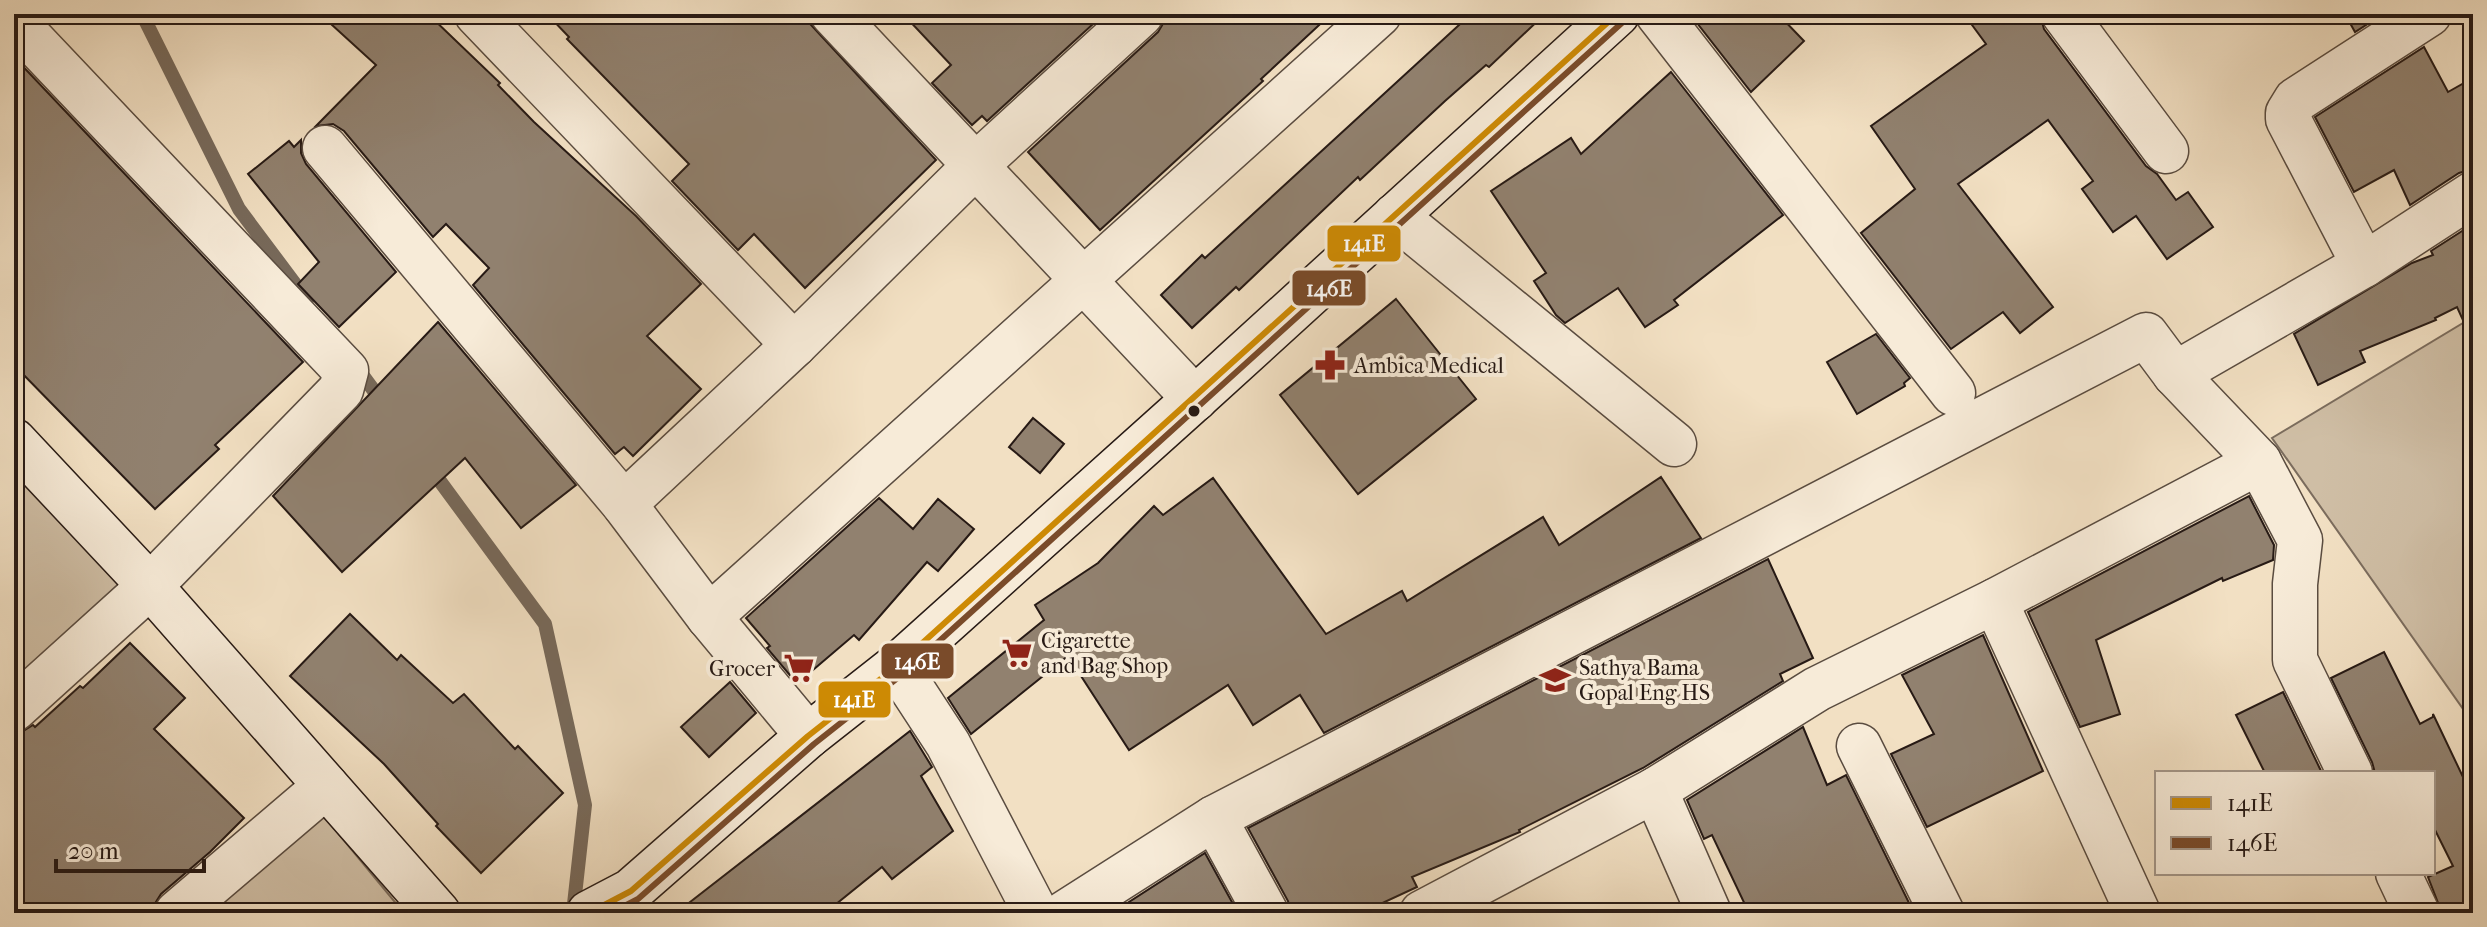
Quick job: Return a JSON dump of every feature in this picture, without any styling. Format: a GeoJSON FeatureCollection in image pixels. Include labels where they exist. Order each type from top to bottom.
{"type":"FeatureCollection","features":[{"type":"Feature","properties":{"kind":"street"},"geometry":{"type":"LineString","coordinates":[[477,14],[794,345]]}},
{"type":"Feature","properties":{"kind":"street"},"geometry":{"type":"LineString","coordinates":[[833,14],[1195,399]]}},
{"type":"Feature","properties":{"kind":"street"},"geometry":{"type":"LineString","coordinates":[[624,504],[794,345],[976,165],[1141,14]]}},
{"type":"Feature","properties":{"kind":"street"},"geometry":{"type":"LineString","coordinates":[[709,617],[1379,14]]}},
{"type":"Feature","properties":{"kind":"street"},"geometry":{"type":"LineString","coordinates":[[589,913],[631,891],[808,736],[897,666],[1617,14]]}},
{"type":"Feature","properties":{"kind":"street"},"geometry":{"type":"LineString","coordinates":[[1658,14],[1953,393]]}},
{"type":"Feature","properties":{"kind":"street"},"geometry":{"type":"LineString","coordinates":[[2064,14],[2166,151]]}},
{"type":"Feature","properties":{"kind":"street"},"geometry":{"type":"LineString","coordinates":[[2364,265],[2288,119],[2288,113],[2296,100],[2429,14]]}},
{"type":"Feature","properties":{"kind":"street"},"geometry":{"type":"LineString","coordinates":[[14,21],[346,371],[341,390],[150,586],[14,709]]}},
{"type":"Feature","properties":{"kind":"street"},"geometry":{"type":"LineString","coordinates":[[325,148],[624,504],[709,617],[808,736]]}},
{"type":"Feature","properties":{"kind":"street"},"geometry":{"type":"LineString","coordinates":[[2175,374],[2364,265],[2473,194]]}},
{"type":"Feature","properties":{"kind":"street"},"geometry":{"type":"LineString","coordinates":[[1395,216],[1674,444]]}},
{"type":"Feature","properties":{"kind":"street"},"geometry":{"type":"LineString","coordinates":[[1065,913],[1214,818],[2146,335],[2175,374],[2259,462],[2300,540],[2295,584],[2295,660],[2349,771]]}},
{"type":"Feature","properties":{"kind":"street"},"geometry":{"type":"LineString","coordinates":[[14,441],[150,586],[438,913]]}},
{"type":"Feature","properties":{"kind":"street"},"geometry":{"type":"LineString","coordinates":[[1422,913],[1655,790],[1817,689],[1995,601],[2259,462]]}},
{"type":"Feature","properties":{"kind":"street"},"geometry":{"type":"LineString","coordinates":[[1995,601],[2138,913]]}},
{"type":"Feature","properties":{"kind":"street"},"geometry":{"type":"LineString","coordinates":[[897,666],[948,744],[1036,913]]}},
{"type":"Feature","properties":{"kind":"street"},"geometry":{"type":"LineString","coordinates":[[1859,746],[1942,913]]}},
{"type":"Feature","properties":{"kind":"street"},"geometry":{"type":"LineString","coordinates":[[177,913],[326,786]]}},
{"type":"Feature","properties":{"kind":"street"},"geometry":{"type":"LineString","coordinates":[[1655,790],[1709,913]]}},
{"type":"Feature","properties":{"kind":"street"},"geometry":{"type":"LineString","coordinates":[[1214,818],[1266,913]]}},
{"type":"Feature","properties":{"kind":"street"},"geometry":{"type":"LineString","coordinates":[[2399,875],[2417,913]]}},
{"type":"Feature","properties":{"kind":"shaded area"},"geometry":{"type":"Polygon","coordinates":[[[2473,317],[2473,723],[2272,438],[2473,317]]]}},
{"type":"Feature","properties":{"kind":"shaded area"},"geometry":{"type":"Polygon","coordinates":[[[14,460],[134,583],[14,697],[14,460]]]}},
{"type":"Feature","properties":{"kind":"shaded area"},"geometry":{"type":"Polygon","coordinates":[[[323,815],[404,913],[209,913],[323,815]]]}},
{"type":"Feature","properties":{"kind":"building"},"geometry":{"type":"Polygon","coordinates":[[[320,14],[428,14],[500,83],[498,85],[534,122],[636,216],[701,284],[647,336],[701,389],[633,456],[624,447],[615,454],[473,285],[489,268],[446,224],[433,237],[344,131],[333,124],[316,126],[376,65],[320,14]]]}},
{"type":"Feature","properties":{"kind":"building"},"geometry":{"type":"Polygon","coordinates":[[[547,14],[801,14],[936,160],[805,288],[754,234],[738,250],[672,181],[689,164],[567,39],[569,37],[547,14]]]}},
{"type":"Feature","properties":{"kind":"building"},"geometry":{"type":"Polygon","coordinates":[[[903,14],[1104,14],[987,121],[982,116],[972,125],[932,83],[951,65],[903,14]]]}},
{"type":"Feature","properties":{"kind":"building"},"geometry":{"type":"Polygon","coordinates":[[[1165,14],[1331,14],[1261,79],[1263,81],[1100,230],[1028,152],[1158,32],[1165,14]]]}},
{"type":"Feature","properties":{"kind":"building"},"geometry":{"type":"Polygon","coordinates":[[[1471,14],[1545,14],[1360,180],[1358,177],[1239,290],[1236,287],[1192,328],[1161,295],[1471,14]]]}},
{"type":"Feature","properties":{"kind":"building"},"geometry":{"type":"Polygon","coordinates":[[[1690,14],[1778,14],[1804,41],[1751,92],[1690,14]]]}},
{"type":"Feature","properties":{"kind":"building"},"geometry":{"type":"Polygon","coordinates":[[[1964,14],[2040,14],[2044,29],[2146,166],[2157,174],[2176,200],[2188,192],[2213,227],[2167,259],[2136,216],[2113,232],[2082,189],[2093,181],[2048,120],[1958,184],[2053,307],[2020,333],[2003,312],[1951,349],[1861,233],[1915,189],[1871,126],[1986,44],[1964,14]]]}},
{"type":"Feature","properties":{"kind":"building"},"geometry":{"type":"Polygon","coordinates":[[[2345,14],[2383,14],[2355,32],[2345,14]]]}},
{"type":"Feature","properties":{"kind":"building"},"geometry":{"type":"Polygon","coordinates":[[[2424,47],[2448,92],[2473,78],[2473,169],[2459,173],[2410,205],[2394,170],[2354,192],[2315,117],[2424,47]]]}},
{"type":"Feature","properties":{"kind":"building"},"geometry":{"type":"Polygon","coordinates":[[[14,57],[303,362],[215,445],[219,449],[155,509],[14,365],[14,57]]]}},
{"type":"Feature","properties":{"kind":"building"},"geometry":{"type":"Polygon","coordinates":[[[1671,72],[1783,215],[1674,300],[1678,305],[1645,327],[1618,288],[1565,323],[1556,315],[1534,281],[1546,273],[1491,191],[1571,138],[1581,154],[1671,72]]]}},
{"type":"Feature","properties":{"kind":"building"},"geometry":{"type":"Polygon","coordinates":[[[301,140],[301,153],[306,164],[396,272],[339,327],[298,284],[319,262],[248,174],[289,141],[294,147],[301,140]]]}},
{"type":"Feature","properties":{"kind":"building"},"geometry":{"type":"Polygon","coordinates":[[[2473,224],[2473,342],[2457,307],[2436,320],[2360,351],[2365,362],[2318,385],[2294,334],[2412,263],[2433,255],[2431,251],[2473,224]]]}},
{"type":"Feature","properties":{"kind":"building"},"geometry":{"type":"Polygon","coordinates":[[[1396,299],[1476,399],[1358,494],[1280,395],[1396,299]]]}},
{"type":"Feature","properties":{"kind":"building"},"geometry":{"type":"Polygon","coordinates":[[[438,322],[576,485],[521,528],[465,458],[342,572],[273,496],[438,322]]]}},
{"type":"Feature","properties":{"kind":"building"},"geometry":{"type":"Polygon","coordinates":[[[1876,334],[1910,378],[1904,383],[1905,386],[1857,414],[1827,362],[1876,334]]]}},
{"type":"Feature","properties":{"kind":"building"},"geometry":{"type":"Polygon","coordinates":[[[1033,418],[1064,444],[1040,473],[1009,447],[1033,418]]]}},
{"type":"Feature","properties":{"kind":"building"},"geometry":{"type":"Polygon","coordinates":[[[1661,477],[1701,538],[1324,733],[1300,695],[1253,725],[1228,685],[1129,750],[1068,656],[971,734],[948,698],[1044,620],[1035,605],[1098,563],[1154,506],[1163,515],[1213,478],[1326,634],[1402,591],[1407,601],[1543,517],[1559,545],[1661,477]]]}},
{"type":"Feature","properties":{"kind":"building"},"geometry":{"type":"Polygon","coordinates":[[[2249,496],[2274,545],[2273,560],[2223,581],[2222,578],[2096,640],[2120,714],[2080,727],[2028,612],[2249,496]]]}},
{"type":"Feature","properties":{"kind":"building"},"geometry":{"type":"Polygon","coordinates":[[[879,498],[913,529],[938,499],[974,529],[938,571],[927,562],[859,640],[854,635],[800,681],[797,677],[794,680],[746,618],[879,498]]]}},
{"type":"Feature","properties":{"kind":"building"},"geometry":{"type":"Polygon","coordinates":[[[1768,559],[1813,658],[1780,674],[1783,681],[1643,768],[1520,832],[1412,877],[1417,887],[1361,913],[1291,913],[1288,901],[1248,828],[1768,559]]]}},
{"type":"Feature","properties":{"kind":"building"},"geometry":{"type":"Polygon","coordinates":[[[350,614],[397,660],[401,655],[453,703],[464,694],[515,749],[518,746],[563,793],[481,873],[384,764],[290,676],[350,614]]]}},
{"type":"Feature","properties":{"kind":"building"},"geometry":{"type":"Polygon","coordinates":[[[1983,635],[2043,771],[1927,827],[1891,754],[1934,734],[1902,675],[1983,635]]]}},
{"type":"Feature","properties":{"kind":"building"},"geometry":{"type":"Polygon","coordinates":[[[130,643],[185,698],[154,729],[244,818],[161,894],[149,913],[14,913],[14,733],[33,725],[35,727],[80,686],[83,688],[130,643]]]}},
{"type":"Feature","properties":{"kind":"building"},"geometry":{"type":"Polygon","coordinates":[[[2384,652],[2420,724],[2433,714],[2473,798],[2473,913],[2442,913],[2428,877],[2453,866],[2435,830],[2435,771],[2374,771],[2331,678],[2384,652]]]}},
{"type":"Feature","properties":{"kind":"building"},"geometry":{"type":"Polygon","coordinates":[[[730,682],[756,713],[709,757],[681,727],[730,682]]]}},
{"type":"Feature","properties":{"kind":"building"},"geometry":{"type":"Polygon","coordinates":[[[2283,692],[2321,771],[2264,771],[2236,715],[2283,692]]]}},
{"type":"Feature","properties":{"kind":"building"},"geometry":{"type":"Polygon","coordinates":[[[1803,727],[1827,785],[1846,775],[1914,913],[1749,913],[1712,835],[1704,839],[1687,800],[1803,727]]]}},
{"type":"Feature","properties":{"kind":"building"},"geometry":{"type":"Polygon","coordinates":[[[910,731],[932,767],[921,776],[953,831],[892,879],[882,867],[825,913],[676,913],[910,731]]]}},
{"type":"Feature","properties":{"kind":"building"},"geometry":{"type":"Polygon","coordinates":[[[1205,853],[1238,913],[1112,913],[1205,853]]]}},
{"type":"Feature","properties":{"kind":"waterway"},"geometry":{"type":"LineString","coordinates":[[142,14],[239,209],[307,300]]}},
{"type":"Feature","properties":{"kind":"waterway"},"geometry":{"type":"LineString","coordinates":[[355,365],[383,403]]}},
{"type":"Feature","properties":{"kind":"waterway"},"geometry":{"type":"LineString","coordinates":[[431,469],[545,624],[585,805],[573,913]]}},
{"type":"Feature","properties":{"kind":"transit line","name":"141E"},"geometry":{"type":"LineString","coordinates":[[589,913],[631,891],[808,736],[897,666],[1617,14]]}},
{"type":"Feature","properties":{"kind":"transit line","name":"146E"},"geometry":{"type":"LineString","coordinates":[[611,913],[638,899],[814,744],[904,673],[1624,21]]}},
{"type":"Feature","properties":{"kind":"place","name":"Ambica Medical"},"geometry":{"type":"Point","coordinates":[1330,365]}},
{"type":"Feature","properties":{"kind":"place","name":"Cigarette and Bag Shop"},"geometry":{"type":"Point","coordinates":[1017,653]}},
{"type":"Feature","properties":{"kind":"place","name":"Grocer"},"geometry":{"type":"Point","coordinates":[799,668]}},
{"type":"Feature","properties":{"kind":"place","name":"Sathya Bama Gopal Eng HS"},"geometry":{"type":"Point","coordinates":[1555,680]}}]}
